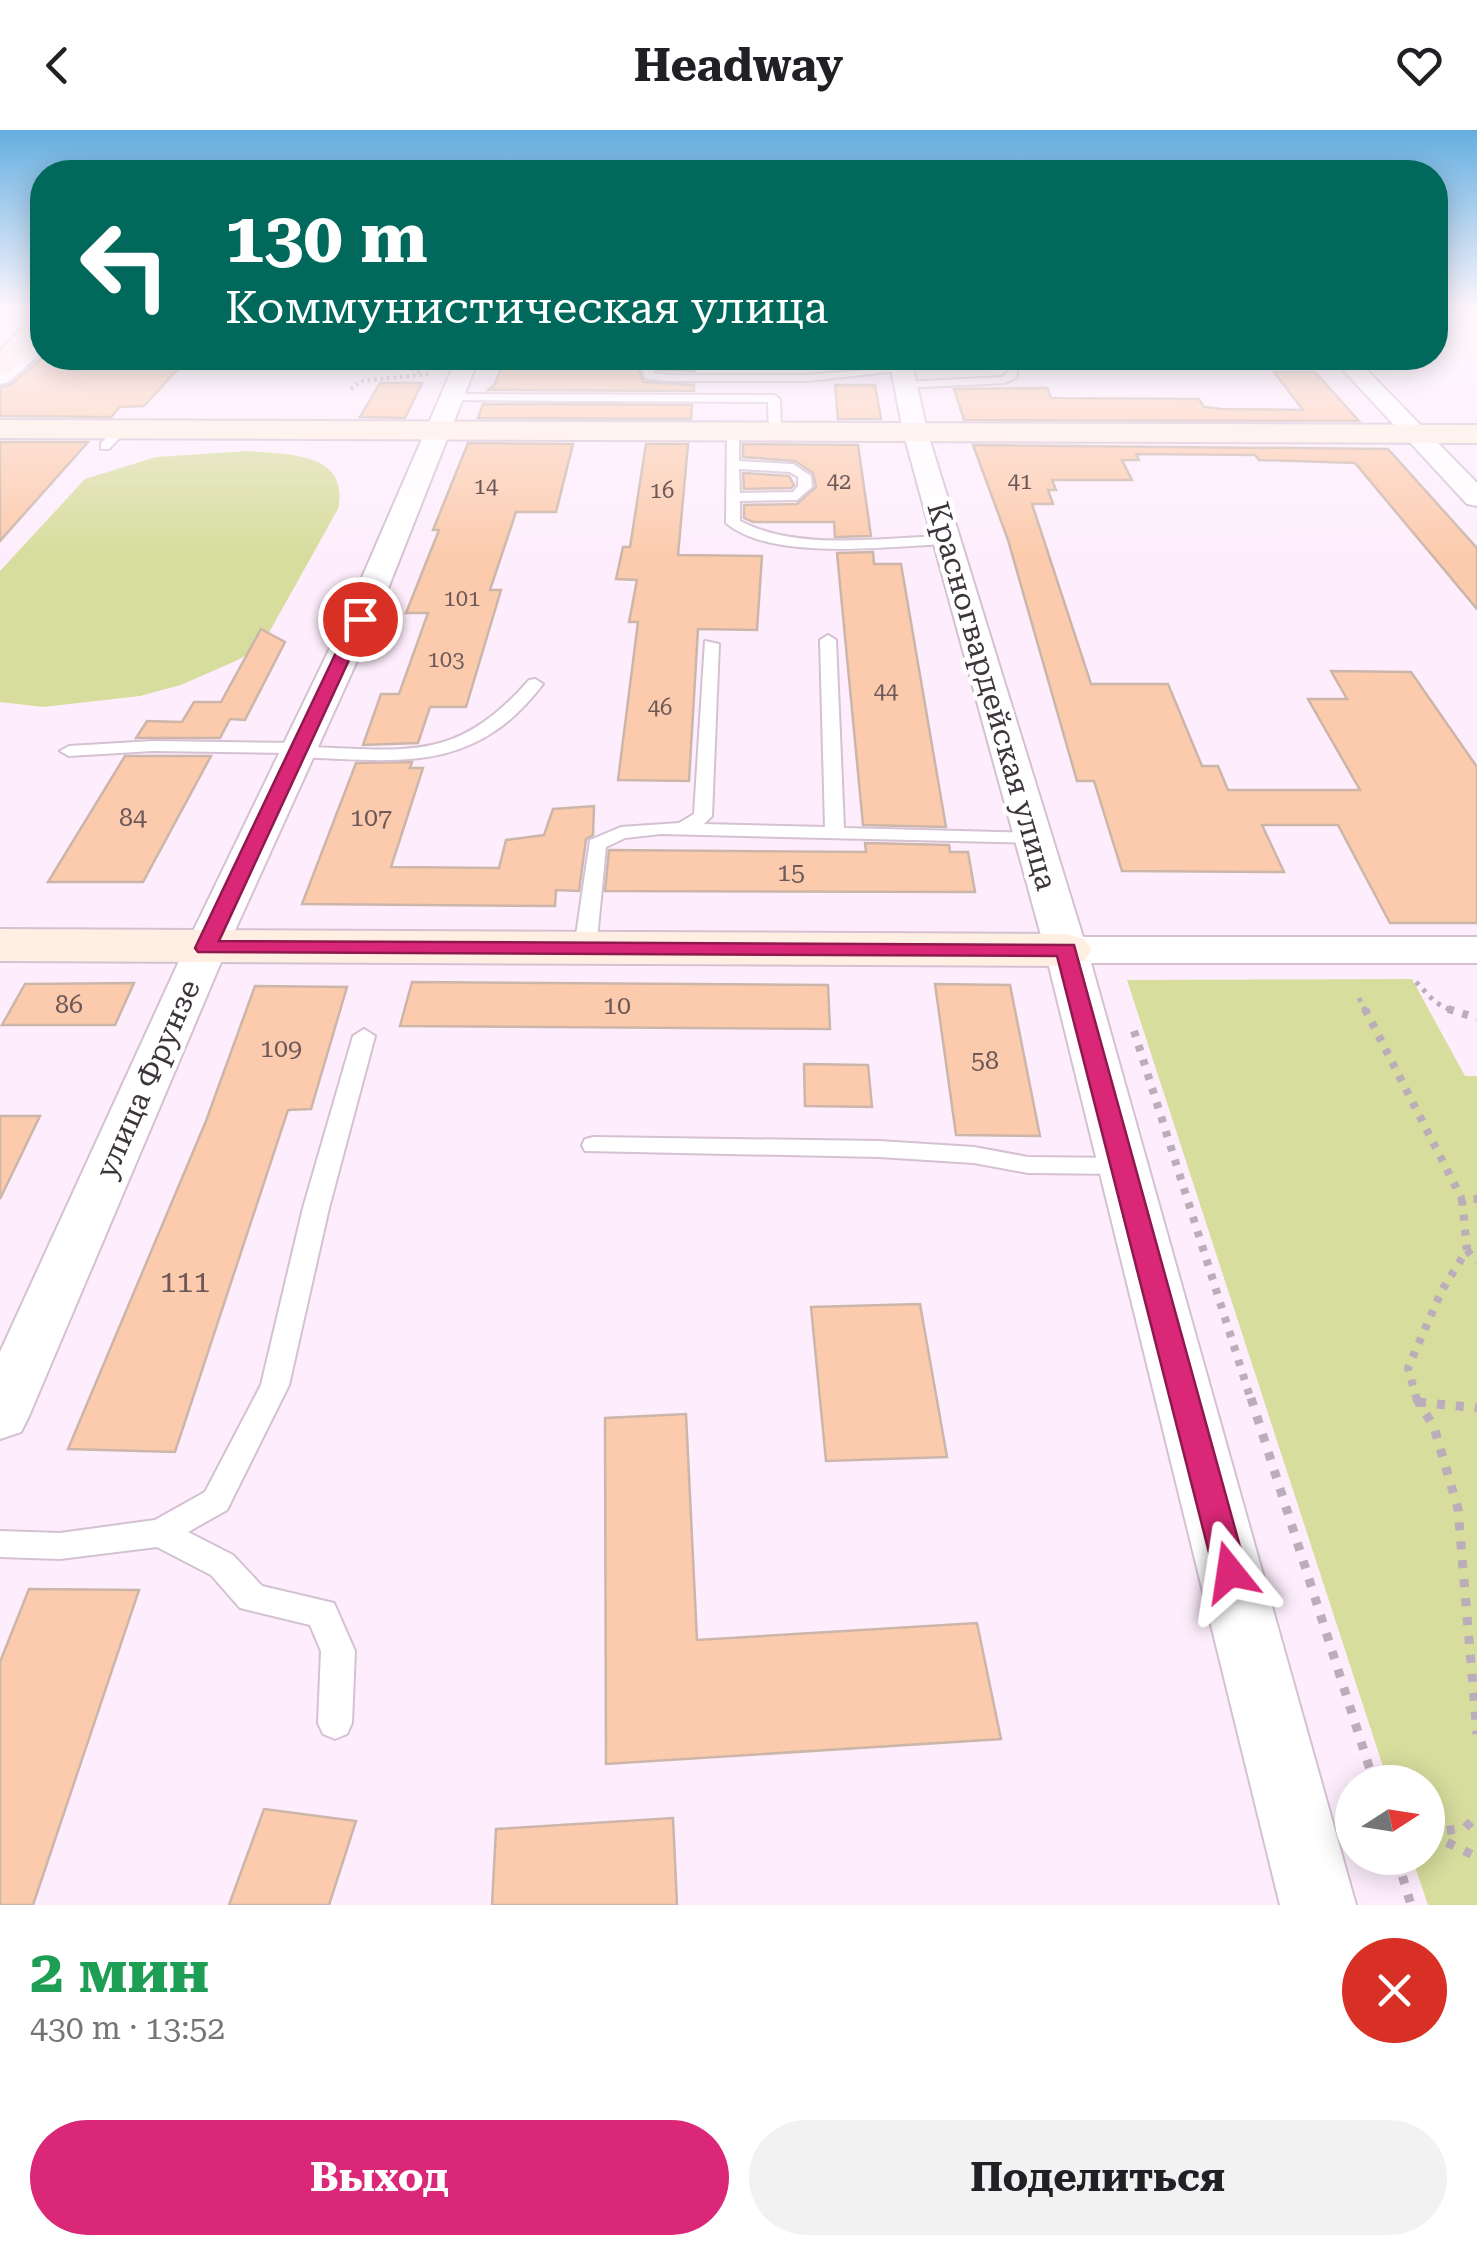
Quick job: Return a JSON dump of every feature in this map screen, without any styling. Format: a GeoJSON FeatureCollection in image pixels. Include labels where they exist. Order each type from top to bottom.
{"type":"FeatureCollection","features":[{"type":"Feature","properties":{"kind":"street","name":"улица Фрунзе"},"geometry":{"type":"LineString","coordinates":[[0,1416],[206,948],[360,619],[455,391]]}},
{"type":"Feature","properties":{"kind":"street"},"geometry":{"type":"LineString","coordinates":[[0,429],[113,439],[438,431],[774,431],[891,391]]}},
{"type":"Feature","properties":{"kind":"street","name":"Красногвардейская улица"},"geometry":{"type":"LineString","coordinates":[[906,391],[1066,950],[1318,1905]]}},
{"type":"Feature","properties":{"kind":"street"},"geometry":{"type":"LineString","coordinates":[[956,391],[1414,434],[1477,434]]}},
{"type":"Feature","properties":{"kind":"street"},"geometry":{"type":"LineString","coordinates":[[1374,391],[1477,498]]}},
{"type":"Feature","properties":{"kind":"street"},"geometry":{"type":"LineString","coordinates":[[0,946],[1477,950]]}},
{"type":"Feature","properties":{"kind":"lane"},"geometry":{"type":"LineString","coordinates":[[774,391],[774,431]]}},
{"type":"Feature","properties":{"kind":"lane"},"geometry":{"type":"LineString","coordinates":[[452,398],[774,399]]}},
{"type":"Feature","properties":{"kind":"lane"},"geometry":{"type":"LineString","coordinates":[[733,431],[733,524],[748,536],[788,540],[946,540]]}},
{"type":"Feature","properties":{"kind":"lane"},"geometry":{"type":"LineString","coordinates":[[734,465],[793,468],[804,476],[805,488],[796,496],[734,497]]}},
{"type":"Feature","properties":{"kind":"lane"},"geometry":{"type":"LineString","coordinates":[[828,640],[835,836]]}},
{"type":"Feature","properties":{"kind":"lane"},"geometry":{"type":"LineString","coordinates":[[684,828],[703,816],[711,644]]}},
{"type":"Feature","properties":{"kind":"lane"},"geometry":{"type":"LineString","coordinates":[[69,751],[153,746],[435,751],[478,737],[513,709],[535,684]]}},
{"type":"Feature","properties":{"kind":"lane"},"geometry":{"type":"LineString","coordinates":[[585,949],[597,844],[621,833],[684,828],[835,836],[1034,839]]}},
{"type":"Feature","properties":{"kind":"lane"},"geometry":{"type":"LineString","coordinates":[[0,1544],[60,1546],[160,1533],[216,1500],[275,1384],[316,1208],[364,1036]]}},
{"type":"Feature","properties":{"kind":"lane"},"geometry":{"type":"LineString","coordinates":[[594,1146],[879,1149],[974,1156],[1028,1165],[1123,1166]]}},
{"type":"Feature","properties":{"kind":"lane"},"geometry":{"type":"LineString","coordinates":[[160,1533],[222,1566],[252,1598],[322,1613],[338,1651],[335,1723]]}},
{"type":"Feature","properties":{"kind":"path"},"geometry":{"type":"LineString","coordinates":[[1359,998],[1462,1200],[1467,1250],[1477,1262]]}},
{"type":"Feature","properties":{"kind":"path"},"geometry":{"type":"LineString","coordinates":[[1129,1015],[1208,1275],[1292,1520],[1369,1765]]}},
{"type":"Feature","properties":{"kind":"path"},"geometry":{"type":"LineString","coordinates":[[1462,1200],[1477,1199]]}},
{"type":"Feature","properties":{"kind":"path"},"geometry":{"type":"LineString","coordinates":[[1467,1250],[1442,1290],[1408,1368],[1417,1401],[1434,1427],[1458,1509],[1477,1734]]}},
{"type":"Feature","properties":{"kind":"path"},"geometry":{"type":"LineString","coordinates":[[1417,1401],[1477,1408]]}},
{"type":"Feature","properties":{"kind":"path"},"geometry":{"type":"LineString","coordinates":[[1445,1831],[1464,1828],[1477,1815]]}},
{"type":"Feature","properties":{"kind":"path"},"geometry":{"type":"LineString","coordinates":[[1445,1842],[1477,1858]]}},
{"type":"Feature","properties":{"kind":"path"},"geometry":{"type":"LineString","coordinates":[[1402,1875],[1411,1905]]}},
{"type":"Feature","properties":{"kind":"green space"},"geometry":{"type":"Polygon","coordinates":[[[248,451],[313,460],[335,476],[339,490],[338,509],[262,645],[181,685],[140,696],[43,707],[0,702],[0,571],[85,479],[156,457],[248,451]]]}},
{"type":"Feature","properties":{"kind":"green space"},"geometry":{"type":"Polygon","coordinates":[[[1412,979],[1465,1076],[1477,1076],[1477,1905],[1428,1905],[1418,1875],[1445,1875],[1445,1765],[1382,1765],[1127,980],[1412,979]]]}},
{"type":"Feature","properties":{"kind":"building"},"geometry":{"type":"Polygon","coordinates":[[[0,391],[158,391],[144,406],[120,407],[111,417],[0,416],[0,391]]]}},
{"type":"Feature","properties":{"kind":"building"},"geometry":{"type":"Polygon","coordinates":[[[375,391],[418,391],[405,418],[360,417],[375,391]]]}},
{"type":"Feature","properties":{"kind":"building"},"geometry":{"type":"Polygon","coordinates":[[[836,391],[876,391],[881,419],[838,419],[836,391]]]}},
{"type":"Feature","properties":{"kind":"building"},"geometry":{"type":"Polygon","coordinates":[[[955,391],[1048,391],[1051,398],[1199,399],[1204,407],[1222,409],[1303,410],[1288,391],[1332,391],[1359,421],[964,420],[955,391]]]}},
{"type":"Feature","properties":{"kind":"building"},"geometry":{"type":"Polygon","coordinates":[[[483,404],[692,405],[691,419],[478,418],[483,404]]]}},
{"type":"Feature","properties":{"kind":"building"},"geometry":{"type":"Polygon","coordinates":[[[0,442],[88,442],[0,541],[0,442]]]}},
{"type":"Feature","properties":{"kind":"building"},"geometry":{"type":"Polygon","coordinates":[[[468,443],[573,444],[556,512],[516,512],[490,590],[501,590],[466,707],[430,707],[418,743],[363,745],[381,694],[399,694],[428,613],[406,613],[439,530],[433,530],[468,443]]]}},
{"type":"Feature","properties":{"kind":"building"},"geometry":{"type":"Polygon","coordinates":[[[646,444],[688,444],[678,555],[762,556],[757,630],[698,629],[689,781],[618,780],[638,622],[629,622],[637,580],[616,579],[623,547],[630,547],[646,444]]]}},
{"type":"Feature","properties":{"kind":"building"},"geometry":{"type":"Polygon","coordinates":[[[743,444],[858,445],[871,536],[835,537],[834,522],[753,522],[744,518],[744,505],[797,504],[816,487],[813,473],[795,461],[743,457],[743,444]]]}},
{"type":"Feature","properties":{"kind":"building"},"geometry":{"type":"Polygon","coordinates":[[[973,445],[1388,449],[1477,548],[1477,609],[1355,463],[1259,460],[1255,455],[1136,454],[1139,460],[1122,460],[1132,480],[1052,480],[1056,490],[1048,490],[1053,504],[1032,504],[1091,684],[1168,684],[1202,766],[1218,766],[1228,790],[1360,790],[1308,699],[1347,699],[1331,671],[1411,672],[1477,767],[1477,923],[1390,923],[1338,825],[1262,825],[1284,872],[1122,871],[1094,781],[1077,781],[1008,540],[973,445]]]}},
{"type":"Feature","properties":{"kind":"building"},"geometry":{"type":"Polygon","coordinates":[[[743,473],[789,476],[794,485],[744,489],[743,473]]]}},
{"type":"Feature","properties":{"kind":"building"},"geometry":{"type":"Polygon","coordinates":[[[873,552],[874,564],[901,564],[946,827],[863,825],[837,553],[873,552]]]}},
{"type":"Feature","properties":{"kind":"building"},"geometry":{"type":"Polygon","coordinates":[[[261,629],[285,642],[245,720],[230,719],[220,738],[136,738],[147,721],[182,722],[194,702],[221,702],[261,629]]]}},
{"type":"Feature","properties":{"kind":"building"},"geometry":{"type":"Polygon","coordinates":[[[125,756],[211,756],[143,882],[48,882],[125,756]]]}},
{"type":"Feature","properties":{"kind":"building"},"geometry":{"type":"Polygon","coordinates":[[[412,762],[410,768],[423,768],[391,867],[499,868],[506,840],[544,835],[553,809],[594,806],[593,835],[586,839],[579,891],[556,890],[555,906],[302,904],[356,763],[412,762]]]}},
{"type":"Feature","properties":{"kind":"building"},"geometry":{"type":"Polygon","coordinates":[[[865,843],[949,845],[950,852],[968,852],[975,892],[605,891],[609,850],[866,852],[865,843]]]}},
{"type":"Feature","properties":{"kind":"building"},"geometry":{"type":"Polygon","coordinates":[[[412,982],[828,985],[830,1029],[400,1026],[412,982]]]}},
{"type":"Feature","properties":{"kind":"building"},"geometry":{"type":"Polygon","coordinates":[[[134,983],[115,1025],[2,1025],[25,984],[134,983]]]}},
{"type":"Feature","properties":{"kind":"building"},"geometry":{"type":"Polygon","coordinates":[[[935,984],[1010,985],[1040,1136],[956,1135],[935,984]]]}},
{"type":"Feature","properties":{"kind":"building"},"geometry":{"type":"Polygon","coordinates":[[[255,986],[347,987],[311,1109],[288,1110],[175,1452],[68,1449],[206,1121],[255,986]]]}},
{"type":"Feature","properties":{"kind":"building"},"geometry":{"type":"Polygon","coordinates":[[[804,1064],[868,1065],[872,1107],[805,1106],[804,1064]]]}},
{"type":"Feature","properties":{"kind":"building"},"geometry":{"type":"Polygon","coordinates":[[[0,1116],[40,1116],[0,1199],[0,1116]]]}},
{"type":"Feature","properties":{"kind":"building"},"geometry":{"type":"Polygon","coordinates":[[[920,1304],[947,1457],[826,1461],[811,1307],[920,1304]]]}},
{"type":"Feature","properties":{"kind":"building"},"geometry":{"type":"Polygon","coordinates":[[[686,1414],[697,1640],[977,1623],[1001,1739],[606,1764],[605,1418],[686,1414]]]}},
{"type":"Feature","properties":{"kind":"building"},"geometry":{"type":"Polygon","coordinates":[[[29,1589],[139,1590],[33,1905],[0,1905],[0,1662],[29,1589]]]}},
{"type":"Feature","properties":{"kind":"building"},"geometry":{"type":"Polygon","coordinates":[[[264,1809],[356,1821],[329,1905],[229,1905],[264,1809]]]}},
{"type":"Feature","properties":{"kind":"building"},"geometry":{"type":"Polygon","coordinates":[[[673,1818],[677,1905],[492,1905],[496,1829],[673,1818]]]}},
{"type":"Feature","properties":{"kind":"route"},"geometry":{"type":"LineString","coordinates":[[360,619],[206,948],[1066,950],[1230,1572]]}}]}
